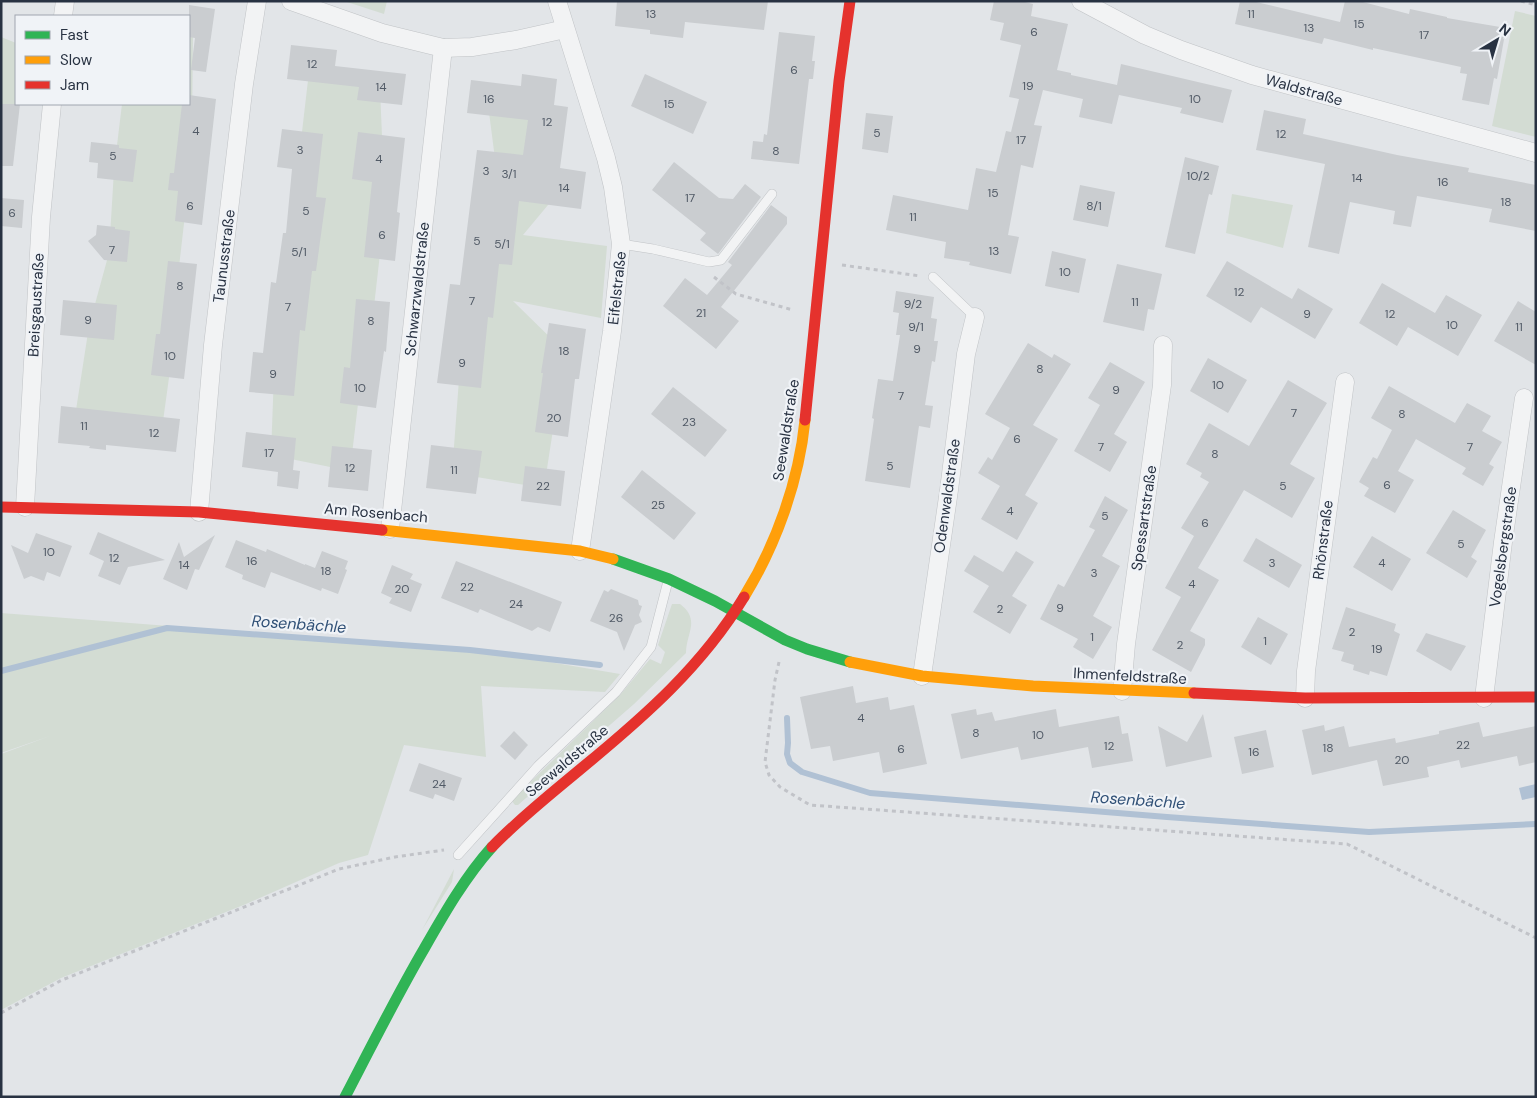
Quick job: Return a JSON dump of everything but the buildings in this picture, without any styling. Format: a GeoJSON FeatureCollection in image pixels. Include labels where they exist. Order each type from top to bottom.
{"type":"FeatureCollection","features":[{"type":"Feature","properties":{"kind":"street"},"geometry":{"type":"LineString","coordinates":[[63,15],[65,1]]}},
{"type":"Feature","properties":{"kind":"street","name":"Taunusstraße"},"geometry":{"type":"LineString","coordinates":[[199,512],[213,345],[244,84],[257,1]]}},
{"type":"Feature","properties":{"kind":"street"},"geometry":{"type":"LineString","coordinates":[[291,1],[382,33],[443,48],[472,47],[516,40],[564,29]]}},
{"type":"Feature","properties":{"kind":"street","name":"Eifelstraße"},"geometry":{"type":"LineString","coordinates":[[557,1],[564,29],[606,158],[613,187],[622,244],[612,331],[580,551]]}},
{"type":"Feature","properties":{"kind":"street","name":"Seewaldstraße"},"geometry":{"type":"LineString","coordinates":[[345,1097],[396,999],[442,917],[510,813],[619,738],[670,692],[704,655],[736,612],[771,544],[793,483],[804,429],[839,81],[850,1]]}},
{"type":"Feature","properties":{"kind":"street","name":"Waldstraße"},"geometry":{"type":"LineString","coordinates":[[1081,1],[1145,35],[1252,75],[1536,153]]}},
{"type":"Feature","properties":{"kind":"street","name":"Schwarzwaldstraße"},"geometry":{"type":"LineString","coordinates":[[390,529],[443,48]]}},
{"type":"Feature","properties":{"kind":"street","name":"Breisgaustraße"},"geometry":{"type":"LineString","coordinates":[[25,507],[41,217],[52,105]]}},
{"type":"Feature","properties":{"kind":"street","name":"Odenwaldstraße"},"geometry":{"type":"LineString","coordinates":[[922,676],[949,490],[966,354],[975,317]]}},
{"type":"Feature","properties":{"kind":"street","name":"Spessartstraße"},"geometry":{"type":"LineString","coordinates":[[1122,691],[1126,644],[1162,385],[1163,345]]}},
{"type":"Feature","properties":{"kind":"street","name":"Rhönstraße"},"geometry":{"type":"LineString","coordinates":[[1305,698],[1306,671],[1345,382]]}},
{"type":"Feature","properties":{"kind":"street","name":"Vogelsbergstraße"},"geometry":{"type":"LineString","coordinates":[[1484,698],[1500,560],[1524,398]]}},
{"type":"Feature","properties":{"kind":"street","name":"Am Rosenbach"},"geometry":{"type":"LineString","coordinates":[[1,507],[199,512],[390,529],[580,551],[612,559],[669,579],[736,612]]}},
{"type":"Feature","properties":{"kind":"street","name":"Ihmenfeldstraße"},"geometry":{"type":"LineString","coordinates":[[736,612],[785,640],[807,649],[855,664],[922,676],[979,682],[1122,691],[1305,698],[1536,697]]}},
{"type":"Feature","properties":{"kind":"lane"},"geometry":{"type":"LineString","coordinates":[[622,244],[709,262],[721,260],[772,194]]}},
{"type":"Feature","properties":{"kind":"lane"},"geometry":{"type":"LineString","coordinates":[[933,277],[975,317]]}},
{"type":"Feature","properties":{"kind":"lane"},"geometry":{"type":"LineString","coordinates":[[458,855],[510,813],[538,766],[616,692],[651,647],[669,579]]}},
{"type":"Feature","properties":{"kind":"path"},"geometry":{"type":"LineString","coordinates":[[1521,1],[1536,6]]}},
{"type":"Feature","properties":{"kind":"path"},"geometry":{"type":"LineString","coordinates":[[821,261],[933,277]]}},
{"type":"Feature","properties":{"kind":"path"},"geometry":{"type":"LineString","coordinates":[[709,262],[714,277],[736,294],[791,310],[816,314]]}},
{"type":"Feature","properties":{"kind":"path"},"geometry":{"type":"LineString","coordinates":[[785,640],[775,680],[765,762],[769,775],[780,787],[810,805],[1347,844],[1536,938]]}},
{"type":"Feature","properties":{"kind":"path"},"geometry":{"type":"LineString","coordinates":[[1,1013],[62,980],[339,869],[395,856],[448,850],[458,855]]}},
{"type":"Feature","properties":{"kind":"shaded area"},"geometry":{"type":"Polygon","coordinates":[[[344,1],[387,1],[384,14],[344,1]]]}},
{"type":"Feature","properties":{"kind":"shaded area"},"geometry":{"type":"Polygon","coordinates":[[[1515,11],[1536,16],[1536,137],[1492,126],[1515,11]]]}},
{"type":"Feature","properties":{"kind":"shaded area"},"geometry":{"type":"Polygon","coordinates":[[[193,33],[192,126],[171,363],[160,443],[72,436],[89,326],[109,253],[114,170],[122,105],[190,105],[190,34],[193,33]]]}},
{"type":"Feature","properties":{"kind":"shaded area"},"geometry":{"type":"Polygon","coordinates":[[[1,37],[15,43],[15,105],[17,105],[1,147],[1,37]]]}},
{"type":"Feature","properties":{"kind":"shaded area"},"geometry":{"type":"Polygon","coordinates":[[[310,63],[380,88],[383,161],[382,236],[372,324],[360,387],[350,471],[271,455],[274,373],[310,63]]]}},
{"type":"Feature","properties":{"kind":"shaded area"},"geometry":{"type":"Polygon","coordinates":[[[487,97],[548,117],[563,187],[523,235],[607,246],[601,318],[513,301],[565,352],[544,488],[452,473],[460,366],[497,174],[487,97]]]}},
{"type":"Feature","properties":{"kind":"shaded area"},"geometry":{"type":"Polygon","coordinates":[[[1232,194],[1293,205],[1283,248],[1226,233],[1232,194]]]}},
{"type":"Feature","properties":{"kind":"shaded area"},"geometry":{"type":"Polygon","coordinates":[[[672,604],[680,604],[690,616],[691,627],[686,653],[634,704],[518,805],[515,805],[512,801],[514,798],[620,695],[650,659],[661,664],[665,652],[658,645],[672,604]]]}},
{"type":"Feature","properties":{"kind":"shaded area"},"geometry":{"type":"Polygon","coordinates":[[[1,613],[479,650],[620,674],[605,692],[481,686],[486,757],[404,745],[368,855],[339,863],[246,904],[61,978],[1,1010],[1,754],[50,736],[1,753],[1,613]]]}},
{"type":"Feature","properties":{"kind":"shaded area"},"geometry":{"type":"Polygon","coordinates":[[[454,869],[452,882],[422,930],[454,869]]]}},
{"type":"Feature","properties":{"kind":"water"},"geometry":{"type":"Polygon","coordinates":[[[1536,784],[1536,797],[1522,800],[1519,788],[1536,784]]]}},
{"type":"Feature","properties":{"kind":"waterway","name":"Rosenbächle"},"geometry":{"type":"LineString","coordinates":[[1,671],[167,628],[470,650],[600,665]]}},
{"type":"Feature","properties":{"kind":"waterway","name":"Rosenbächle"},"geometry":{"type":"LineString","coordinates":[[787,718],[787,754],[790,763],[802,772],[870,793],[1369,832],[1536,824]]}},
{"type":"Feature","properties":{"kind":"traffic: fast"},"geometry":{"type":"LineString","coordinates":[[613,559],[669,579],[715,601],[785,640],[850,662]]}},
{"type":"Feature","properties":{"kind":"traffic: fast"},"geometry":{"type":"LineString","coordinates":[[345,1097],[439,923],[464,883],[492,847]]}},
{"type":"Feature","properties":{"kind":"traffic: slow"},"geometry":{"type":"LineString","coordinates":[[744,597],[756,577],[776,534],[792,489],[805,420]]}},
{"type":"Feature","properties":{"kind":"traffic: slow"},"geometry":{"type":"LineString","coordinates":[[382,530],[580,551],[613,559]]}},
{"type":"Feature","properties":{"kind":"traffic: slow"},"geometry":{"type":"LineString","coordinates":[[850,662],[922,676],[1033,686],[1194,693]]}},
{"type":"Feature","properties":{"kind":"traffic: jam"},"geometry":{"type":"LineString","coordinates":[[805,420],[839,81],[850,1]]}},
{"type":"Feature","properties":{"kind":"traffic: jam"},"geometry":{"type":"LineString","coordinates":[[1,507],[199,512],[382,530]]}},
{"type":"Feature","properties":{"kind":"traffic: jam"},"geometry":{"type":"LineString","coordinates":[[492,847],[525,816],[628,729],[671,689],[710,646],[744,597]]}},
{"type":"Feature","properties":{"kind":"traffic: jam"},"geometry":{"type":"LineString","coordinates":[[1194,693],[1305,698],[1536,697]]}}]}
